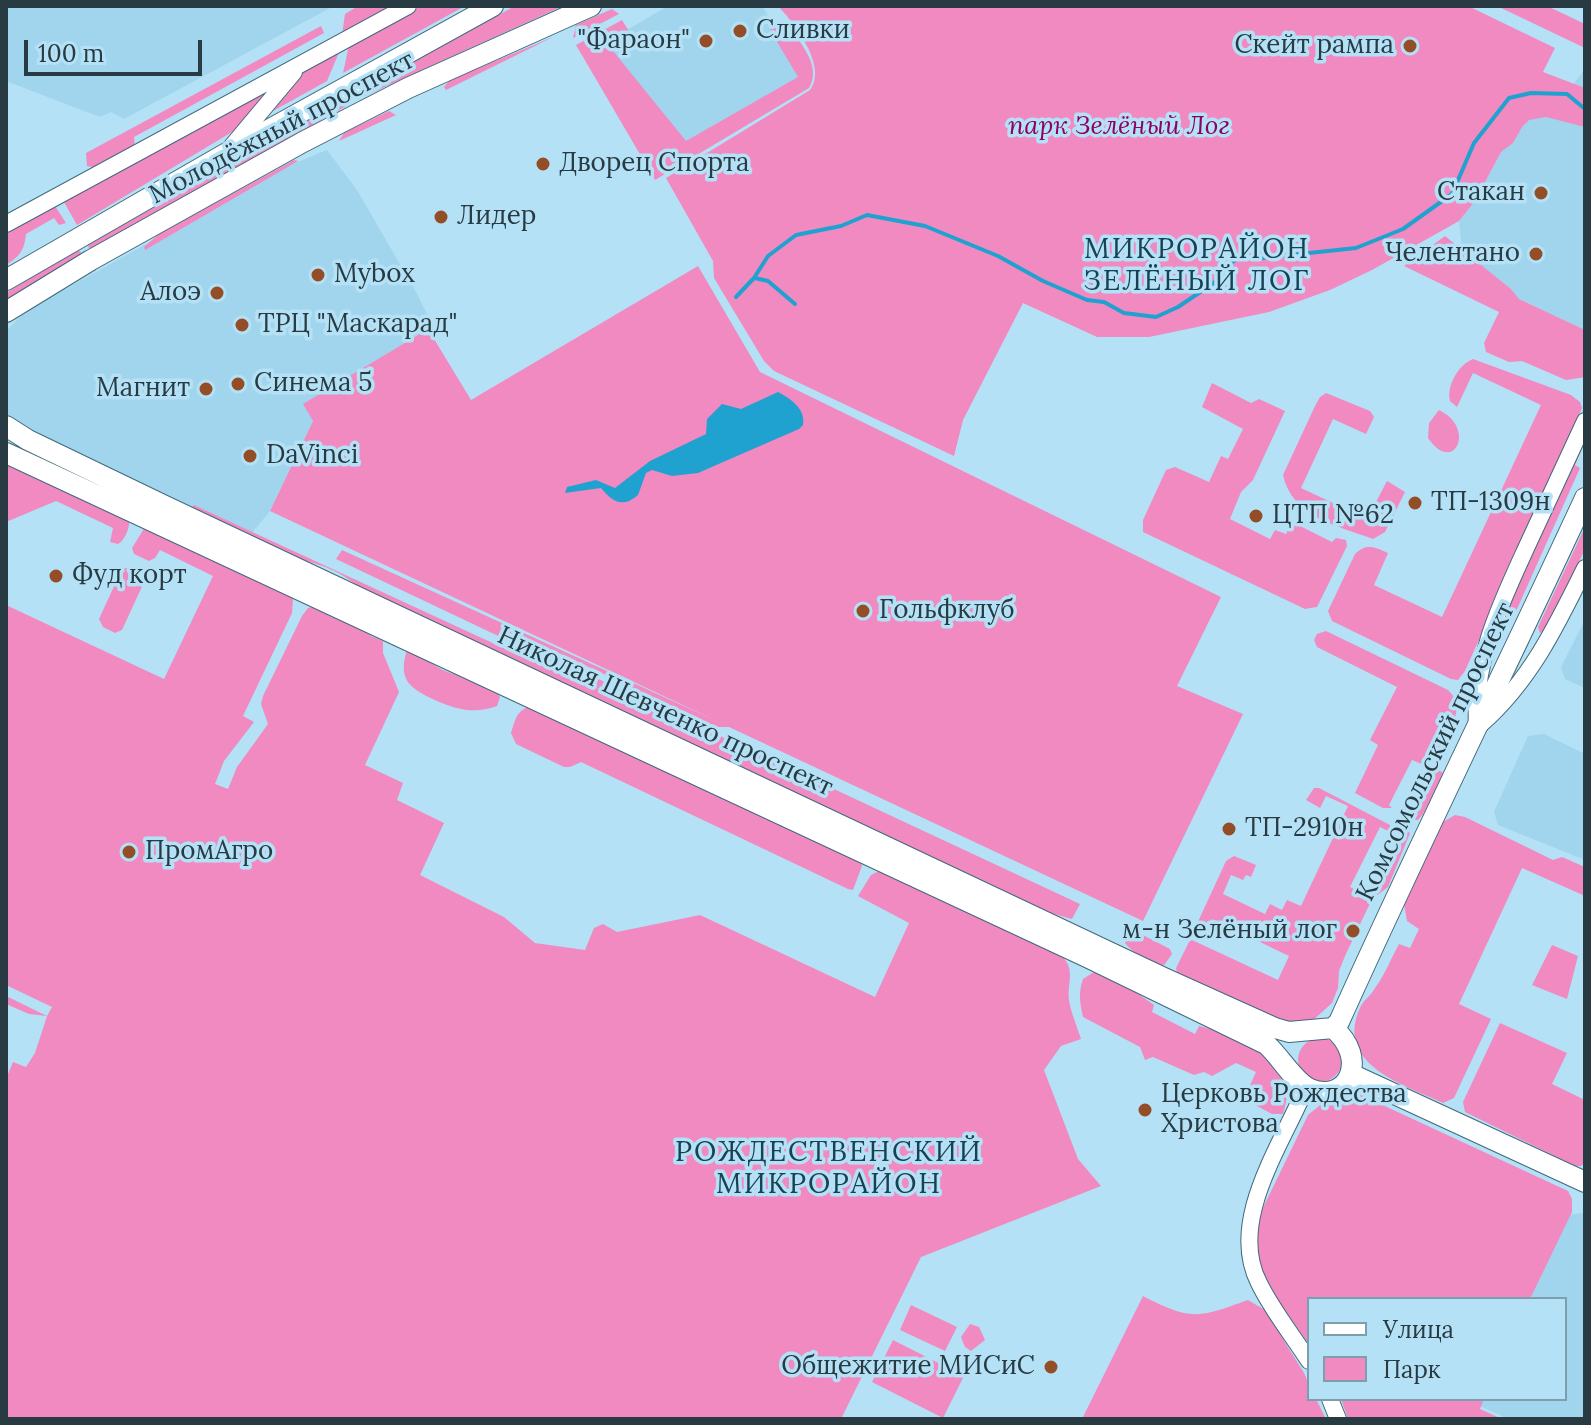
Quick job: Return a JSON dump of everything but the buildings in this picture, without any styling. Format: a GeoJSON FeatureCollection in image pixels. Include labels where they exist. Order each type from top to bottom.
{"type":"FeatureCollection","features":[{"type":"Feature","properties":{"kind":"main road","name":"Молодёжный проспект"},"geometry":{"type":"LineString","coordinates":[[6,280],[225,154],[493,6]]}},
{"type":"Feature","properties":{"kind":"main road","name":"Молодёжный проспект"},"geometry":{"type":"LineString","coordinates":[[6,312],[91,260],[303,142],[408,88],[591,6]]}},
{"type":"Feature","properties":{"kind":"main road","name":"Николая Шевченко проспект"},"geometry":{"type":"LineString","coordinates":[[6,426],[28,440],[524,685],[1266,1044],[1292,1071]]}},
{"type":"Feature","properties":{"kind":"main road","name":"Николая Шевченко проспект"},"geometry":{"type":"LineString","coordinates":[[6,453],[524,685],[1275,1028],[1289,1032],[1306,1030]]}},
{"type":"Feature","properties":{"kind":"main road","name":"Комсомольский проспект"},"geometry":{"type":"LineString","coordinates":[[1333,1028],[1339,1022],[1423,837],[1585,498]]}},
{"type":"Feature","properties":{"kind":"main road"},"geometry":{"type":"LineString","coordinates":[[1333,1028],[1351,1048],[1351,1074],[1334,1089],[1322,1091],[1306,1087],[1292,1071],[1289,1061],[1292,1045],[1306,1030],[1333,1028]]}},
{"type":"Feature","properties":{"kind":"main road"},"geometry":{"type":"LineString","coordinates":[[1351,1074],[1585,1182]]}},
{"type":"Feature","properties":{"kind":"street"},"geometry":{"type":"LineString","coordinates":[[6,224],[408,6]]}},
{"type":"Feature","properties":{"kind":"street"},"geometry":{"type":"LineString","coordinates":[[225,154],[300,65]]}},
{"type":"Feature","properties":{"kind":"street"},"geometry":{"type":"LineString","coordinates":[[1477,727],[1475,698],[1480,668],[1497,612],[1585,421]]}},
{"type":"Feature","properties":{"kind":"street"},"geometry":{"type":"LineString","coordinates":[[1477,727],[1498,709],[1541,653],[1585,568]]}},
{"type":"Feature","properties":{"kind":"street"},"geometry":{"type":"LineString","coordinates":[[1306,1087],[1252,1208],[1247,1241],[1259,1284],[1307,1358]]}},
{"type":"Feature","properties":{"kind":"shaded area"},"geometry":{"type":"Polygon","coordinates":[[[6,6],[330,8],[124,119],[111,112],[100,117],[6,81],[6,6]]]}},
{"type":"Feature","properties":{"kind":"shaded area"},"geometry":{"type":"Polygon","coordinates":[[[668,6],[762,6],[806,77],[686,147],[601,45],[668,6]]]}},
{"type":"Feature","properties":{"kind":"shaded area"},"geometry":{"type":"Polygon","coordinates":[[[1585,69],[1585,330],[1519,299],[1511,289],[1462,251],[1459,221],[1475,201],[1523,117],[1555,108],[1585,69]]]}},
{"type":"Feature","properties":{"kind":"shaded area"},"geometry":{"type":"Polygon","coordinates":[[[327,150],[357,190],[430,320],[428,329],[304,404],[313,421],[270,511],[251,534],[20,426],[6,413],[6,331],[26,311],[283,168],[327,150]]]}},
{"type":"Feature","properties":{"kind":"shaded area"},"geometry":{"type":"Polygon","coordinates":[[[1585,620],[1585,688],[1565,679],[1561,667],[1585,620]]]}},
{"type":"Feature","properties":{"kind":"shaded area"},"geometry":{"type":"Polygon","coordinates":[[[1544,734],[1585,754],[1585,860],[1498,825],[1494,812],[1528,736],[1544,734]]]}},
{"type":"Feature","properties":{"kind":"shaded area"},"geometry":{"type":"Polygon","coordinates":[[[1585,1213],[1585,1419],[1509,1419],[1482,1407],[1479,1401],[1567,1401],[1567,1297],[1527,1297],[1566,1215],[1585,1213]]]}},
{"type":"Feature","properties":{"kind":"green space"},"geometry":{"type":"Polygon","coordinates":[[[358,6],[391,6],[342,35],[345,14],[358,6]]]}},
{"type":"Feature","properties":{"kind":"green space"},"geometry":{"type":"Polygon","coordinates":[[[422,6],[465,6],[343,73],[349,45],[422,6]]]}},
{"type":"Feature","properties":{"kind":"green space"},"geometry":{"type":"Polygon","coordinates":[[[515,6],[563,6],[358,99],[358,93],[515,6]]]}},
{"type":"Feature","properties":{"kind":"green space","name":"парк Зелёный Лог"},"geometry":{"type":"Polygon","coordinates":[[[778,6],[1468,6],[1555,48],[1543,72],[1585,88],[1585,127],[1546,117],[1529,120],[1513,143],[1501,152],[1475,201],[1459,221],[1372,270],[1330,290],[1269,312],[1149,337],[1097,337],[1023,303],[963,420],[954,456],[774,371],[764,361],[714,278],[713,261],[666,178],[810,90],[815,70],[812,58],[793,23],[778,6]]]}},
{"type":"Feature","properties":{"kind":"green space"},"geometry":{"type":"Polygon","coordinates":[[[1497,6],[1547,6],[1585,24],[1585,48],[1497,6]]]}},
{"type":"Feature","properties":{"kind":"green space"},"geometry":{"type":"Polygon","coordinates":[[[612,9],[619,14],[573,38],[576,25],[612,9]]]}},
{"type":"Feature","properties":{"kind":"green space"},"geometry":{"type":"Polygon","coordinates":[[[622,20],[630,33],[609,46],[686,141],[798,77],[770,30],[786,21],[807,53],[813,79],[809,88],[655,180],[576,45],[622,20]]]}},
{"type":"Feature","properties":{"kind":"green space"},"geometry":{"type":"Polygon","coordinates":[[[321,26],[324,33],[134,137],[135,148],[97,168],[87,166],[86,153],[321,26]]]}},
{"type":"Feature","properties":{"kind":"green space"},"geometry":{"type":"Polygon","coordinates":[[[553,37],[446,90],[444,87],[450,80],[553,37]]]}},
{"type":"Feature","properties":{"kind":"green space"},"geometry":{"type":"Polygon","coordinates":[[[340,50],[327,81],[264,116],[306,69],[340,50]]]}},
{"type":"Feature","properties":{"kind":"green space"},"geometry":{"type":"Polygon","coordinates":[[[276,85],[242,126],[77,225],[64,202],[276,85]]]}},
{"type":"Feature","properties":{"kind":"green space"},"geometry":{"type":"Polygon","coordinates":[[[345,100],[348,105],[92,249],[88,247],[89,244],[345,100]]]}},
{"type":"Feature","properties":{"kind":"green space"},"geometry":{"type":"Polygon","coordinates":[[[389,111],[396,115],[339,141],[344,133],[389,111]]]}},
{"type":"Feature","properties":{"kind":"green space"},"geometry":{"type":"Polygon","coordinates":[[[294,160],[298,161],[145,250],[144,247],[159,234],[294,160]]]}},
{"type":"Feature","properties":{"kind":"green space"},"geometry":{"type":"Polygon","coordinates":[[[55,206],[66,223],[59,225],[54,218],[26,234],[20,252],[6,265],[6,234],[55,206]]]}},
{"type":"Feature","properties":{"kind":"green space"},"geometry":{"type":"Polygon","coordinates":[[[1445,236],[1511,289],[1519,299],[1585,330],[1585,377],[1566,380],[1522,361],[1509,362],[1486,352],[1484,343],[1499,312],[1404,266],[1445,236]]]}},
{"type":"Feature","properties":{"kind":"green space"},"geometry":{"type":"Polygon","coordinates":[[[77,250],[81,252],[80,255],[6,301],[6,293],[77,250]]]}},
{"type":"Feature","properties":{"kind":"green space"},"geometry":{"type":"Polygon","coordinates":[[[698,266],[760,372],[1221,597],[1177,686],[1243,714],[1143,921],[729,727],[717,727],[550,649],[513,643],[336,559],[342,550],[721,723],[270,511],[313,421],[303,404],[428,329],[471,400],[698,266]]]}},
{"type":"Feature","properties":{"kind":"green space"},"geometry":{"type":"Polygon","coordinates":[[[1473,359],[1571,395],[1582,408],[1465,671],[1458,680],[1332,621],[1328,611],[1355,554],[1371,547],[1388,553],[1374,585],[1442,617],[1541,405],[1473,373],[1457,407],[1450,401],[1452,382],[1463,366],[1473,359]]]}},
{"type":"Feature","properties":{"kind":"green space"},"geometry":{"type":"Polygon","coordinates":[[[1212,383],[1251,403],[1259,399],[1285,411],[1253,480],[1241,492],[1230,519],[1270,539],[1275,530],[1286,534],[1292,522],[1332,542],[1336,538],[1346,540],[1347,546],[1317,607],[1305,609],[1143,532],[1143,520],[1166,470],[1175,467],[1209,482],[1221,456],[1228,459],[1243,429],[1202,407],[1212,383]]]}},
{"type":"Feature","properties":{"kind":"green space"},"geometry":{"type":"Polygon","coordinates":[[[1326,393],[1370,411],[1374,417],[1366,434],[1333,419],[1301,488],[1367,519],[1387,481],[1405,492],[1385,532],[1373,539],[1318,518],[1306,510],[1288,489],[1283,475],[1315,406],[1326,393]]]}},
{"type":"Feature","properties":{"kind":"green space"},"geometry":{"type":"Polygon","coordinates":[[[1439,410],[1451,418],[1457,427],[1458,445],[1453,451],[1437,448],[1428,438],[1429,423],[1439,410]]]}},
{"type":"Feature","properties":{"kind":"green space"},"geometry":{"type":"Polygon","coordinates":[[[1585,435],[1575,465],[1580,468],[1513,618],[1507,621],[1502,612],[1585,435]]]}},
{"type":"Feature","properties":{"kind":"green space"},"geometry":{"type":"Polygon","coordinates":[[[6,460],[129,520],[125,537],[118,544],[110,542],[113,528],[56,501],[6,522],[6,460]]]}},
{"type":"Feature","properties":{"kind":"green space"},"geometry":{"type":"Polygon","coordinates":[[[194,505],[512,652],[562,662],[1080,904],[1072,919],[1050,913],[996,889],[360,588],[333,570],[302,560],[191,508],[194,505]]]}},
{"type":"Feature","properties":{"kind":"green space"},"geometry":{"type":"Polygon","coordinates":[[[145,527],[289,593],[293,599],[292,613],[243,716],[254,722],[224,761],[215,784],[228,789],[237,767],[268,724],[261,704],[263,696],[308,608],[315,606],[353,621],[371,636],[383,641],[383,653],[399,692],[365,765],[403,783],[397,800],[444,823],[420,875],[504,917],[535,943],[585,950],[594,928],[603,924],[617,932],[700,915],[875,997],[909,923],[858,896],[871,875],[879,871],[890,875],[1062,956],[1066,961],[1070,972],[1070,1005],[1081,1039],[1061,1046],[1044,1070],[1078,1159],[1101,1186],[921,1257],[841,1419],[6,1419],[6,1079],[13,1062],[26,1067],[35,1053],[52,1007],[6,985],[6,605],[164,679],[213,576],[160,550],[149,561],[134,554],[132,548],[145,527]]]}},
{"type":"Feature","properties":{"kind":"green space"},"geometry":{"type":"Polygon","coordinates":[[[1585,527],[1585,549],[1547,629],[1540,633],[1538,627],[1585,527]]]}},
{"type":"Feature","properties":{"kind":"green space"},"geometry":{"type":"Polygon","coordinates":[[[129,567],[141,572],[145,580],[122,630],[115,633],[103,627],[99,619],[122,569],[129,567]]]}},
{"type":"Feature","properties":{"kind":"green space"},"geometry":{"type":"Polygon","coordinates":[[[1326,631],[1448,690],[1457,700],[1455,719],[1444,745],[1424,765],[1412,760],[1389,805],[1392,808],[1383,808],[1355,793],[1378,745],[1370,740],[1397,687],[1317,647],[1314,640],[1317,634],[1326,631]]]}},
{"type":"Feature","properties":{"kind":"green space"},"geometry":{"type":"Polygon","coordinates":[[[407,650],[445,671],[489,684],[500,697],[497,706],[481,710],[459,709],[413,688],[405,677],[407,650]]]}},
{"type":"Feature","properties":{"kind":"green space"},"geometry":{"type":"Polygon","coordinates":[[[529,707],[861,862],[853,890],[581,762],[564,767],[516,744],[511,733],[515,721],[521,711],[529,707]]]}},
{"type":"Feature","properties":{"kind":"green space"},"geometry":{"type":"Polygon","coordinates":[[[1437,769],[1443,773],[1441,779],[1423,814],[1418,820],[1411,820],[1431,774],[1437,769]]]}},
{"type":"Feature","properties":{"kind":"green space"},"geometry":{"type":"Polygon","coordinates":[[[1314,788],[1390,825],[1390,832],[1380,827],[1350,887],[1370,897],[1402,834],[1406,830],[1410,833],[1388,887],[1372,899],[1345,956],[1332,1003],[1311,1022],[1292,1025],[1177,973],[1176,968],[1192,940],[1278,980],[1289,956],[1212,919],[1203,935],[1196,926],[1226,861],[1234,856],[1256,865],[1251,877],[1246,875],[1243,880],[1231,875],[1223,894],[1265,914],[1270,904],[1282,910],[1287,900],[1301,906],[1348,806],[1326,796],[1320,808],[1306,800],[1314,788]]]}},
{"type":"Feature","properties":{"kind":"green space"},"geometry":{"type":"Polygon","coordinates":[[[1455,815],[1553,860],[1562,857],[1585,867],[1585,896],[1522,868],[1459,1004],[1491,1019],[1454,1098],[1443,1103],[1378,1070],[1365,1058],[1357,1044],[1355,1028],[1361,1005],[1379,983],[1399,944],[1410,948],[1419,929],[1407,921],[1404,904],[1443,822],[1455,815]]]}},
{"type":"Feature","properties":{"kind":"green space"},"geometry":{"type":"Polygon","coordinates":[[[1129,928],[1170,949],[1172,954],[1165,964],[1160,967],[1141,957],[1125,943],[1129,928]]]}},
{"type":"Feature","properties":{"kind":"green space"},"geometry":{"type":"Polygon","coordinates":[[[1552,945],[1578,956],[1567,999],[1532,985],[1552,945]]]}},
{"type":"Feature","properties":{"kind":"green space"},"geometry":{"type":"Polygon","coordinates":[[[1094,972],[1127,986],[1154,1005],[1152,1012],[1195,1034],[1199,1026],[1234,1036],[1265,1053],[1277,1064],[1284,1078],[1287,1094],[1283,1114],[1272,1114],[1244,1099],[1256,1072],[1236,1063],[1212,1076],[1204,1072],[1194,1075],[1153,1057],[1145,1060],[1140,1047],[1083,1017],[1081,984],[1094,972]]]}},
{"type":"Feature","properties":{"kind":"green space"},"geometry":{"type":"Polygon","coordinates":[[[6,996],[47,1016],[29,1014],[6,1004],[6,996]]]}},
{"type":"Feature","properties":{"kind":"green space"},"geometry":{"type":"Polygon","coordinates":[[[1500,1023],[1567,1053],[1552,1084],[1585,1100],[1585,1163],[1581,1166],[1575,1166],[1465,1112],[1463,1102],[1500,1023]]]}},
{"type":"Feature","properties":{"kind":"green space"},"geometry":{"type":"Polygon","coordinates":[[[1320,1038],[1336,1044],[1342,1060],[1336,1076],[1320,1082],[1304,1076],[1298,1060],[1304,1044],[1320,1038]]]}},
{"type":"Feature","properties":{"kind":"green space"},"geometry":{"type":"Polygon","coordinates":[[[1342,1095],[1361,1095],[1568,1191],[1572,1199],[1572,1212],[1531,1297],[1307,1297],[1307,1342],[1265,1281],[1256,1253],[1259,1216],[1308,1115],[1325,1101],[1342,1095]]]}},
{"type":"Feature","properties":{"kind":"green space"},"geometry":{"type":"Polygon","coordinates":[[[1143,1296],[1184,1313],[1205,1313],[1248,1300],[1265,1310],[1304,1373],[1307,1401],[1317,1401],[1326,1419],[1082,1419],[1143,1296]]]}},
{"type":"Feature","properties":{"kind":"green space"},"geometry":{"type":"Polygon","coordinates":[[[911,1305],[957,1327],[945,1351],[900,1330],[911,1305]]]}},
{"type":"Feature","properties":{"kind":"green space"},"geometry":{"type":"Polygon","coordinates":[[[970,1324],[979,1327],[985,1340],[971,1351],[965,1347],[961,1337],[970,1324]]]}},
{"type":"Feature","properties":{"kind":"green space"},"geometry":{"type":"Polygon","coordinates":[[[893,1340],[964,1376],[943,1418],[872,1382],[893,1340]]]}},
{"type":"Feature","properties":{"kind":"green space"},"geometry":{"type":"Polygon","coordinates":[[[1342,1401],[1483,1401],[1480,1409],[1502,1419],[1348,1419],[1342,1401]]]}},
{"type":"Feature","properties":{"kind":"water"},"geometry":{"type":"Polygon","coordinates":[[[778,392],[800,409],[803,425],[799,429],[698,473],[672,476],[652,470],[646,473],[638,495],[627,502],[613,500],[601,488],[565,493],[567,487],[596,480],[615,488],[650,461],[706,434],[707,419],[722,404],[741,409],[778,392]]]}},
{"type":"Feature","properties":{"kind":"waterway"},"geometry":{"type":"LineString","coordinates":[[736,297],[754,278],[768,256],[796,235],[841,226],[867,215],[925,226],[998,256],[1043,281],[1087,300],[1104,302],[1124,313],[1156,317],[1178,307],[1221,278],[1238,258],[1356,248],[1403,229],[1452,194],[1474,143],[1509,98],[1531,93],[1567,94],[1585,109]]}},
{"type":"Feature","properties":{"kind":"waterway"},"geometry":{"type":"LineString","coordinates":[[755,278],[768,281],[795,304]]}},
{"type":"Feature","properties":{"kind":"place","name":"Сливки"},"geometry":{"type":"Point","coordinates":[740,31]}},
{"type":"Feature","properties":{"kind":"place","name":"\"Фараон\""},"geometry":{"type":"Point","coordinates":[706,41]}},
{"type":"Feature","properties":{"kind":"place","name":"Скейт рампа"},"geometry":{"type":"Point","coordinates":[1410,46]}},
{"type":"Feature","properties":{"kind":"place","name":"Дворец Спорта"},"geometry":{"type":"Point","coordinates":[543,164]}},
{"type":"Feature","properties":{"kind":"place","name":"Стакан"},"geometry":{"type":"Point","coordinates":[1541,193]}},
{"type":"Feature","properties":{"kind":"place","name":"Лидер"},"geometry":{"type":"Point","coordinates":[441,217]}},
{"type":"Feature","properties":{"kind":"place","name":"Челентано"},"geometry":{"type":"Point","coordinates":[1536,254]}},
{"type":"Feature","properties":{"kind":"place","name":"Mybox"},"geometry":{"type":"Point","coordinates":[318,275]}},
{"type":"Feature","properties":{"kind":"place","name":"Алоэ"},"geometry":{"type":"Point","coordinates":[217,293]}},
{"type":"Feature","properties":{"kind":"place","name":"ТРЦ \"Маскарад\""},"geometry":{"type":"Point","coordinates":[242,325]}},
{"type":"Feature","properties":{"kind":"place","name":"Синема 5"},"geometry":{"type":"Point","coordinates":[238,384]}},
{"type":"Feature","properties":{"kind":"place","name":"Магнит"},"geometry":{"type":"Point","coordinates":[206,389]}},
{"type":"Feature","properties":{"kind":"place","name":"DaVinci"},"geometry":{"type":"Point","coordinates":[250,456]}},
{"type":"Feature","properties":{"kind":"place","name":"ТП-1309н"},"geometry":{"type":"Point","coordinates":[1415,503]}},
{"type":"Feature","properties":{"kind":"place","name":"ЦТП №62"},"geometry":{"type":"Point","coordinates":[1256,516]}},
{"type":"Feature","properties":{"kind":"place","name":"Фуд корт"},"geometry":{"type":"Point","coordinates":[56,576]}},
{"type":"Feature","properties":{"kind":"place","name":"Гольфклуб"},"geometry":{"type":"Point","coordinates":[863,611]}},
{"type":"Feature","properties":{"kind":"place","name":"ТП-2910н"},"geometry":{"type":"Point","coordinates":[1229,829]}},
{"type":"Feature","properties":{"kind":"place","name":"ПромАгро"},"geometry":{"type":"Point","coordinates":[129,852]}},
{"type":"Feature","properties":{"kind":"place","name":"м-н Зелёный лог"},"geometry":{"type":"Point","coordinates":[1353,931]}},
{"type":"Feature","properties":{"kind":"place","name":"Церковь Рождества Христова"},"geometry":{"type":"Point","coordinates":[1145,1110]}},
{"type":"Feature","properties":{"kind":"place","name":"Общежитие МИСиС"},"geometry":{"type":"Point","coordinates":[1051,1367]}},
{"type":"Feature","properties":{"kind":"district","name":"МИКРОРАЙОН ЗЕЛЁНЫЙ ЛОГ"},"geometry":{"type":"Point","coordinates":[1197,266]}},
{"type":"Feature","properties":{"kind":"district","name":"РОЖДЕСТВЕНСКИЙ МИКРОРАЙОН"},"geometry":{"type":"Point","coordinates":[829,1169]}}]}
